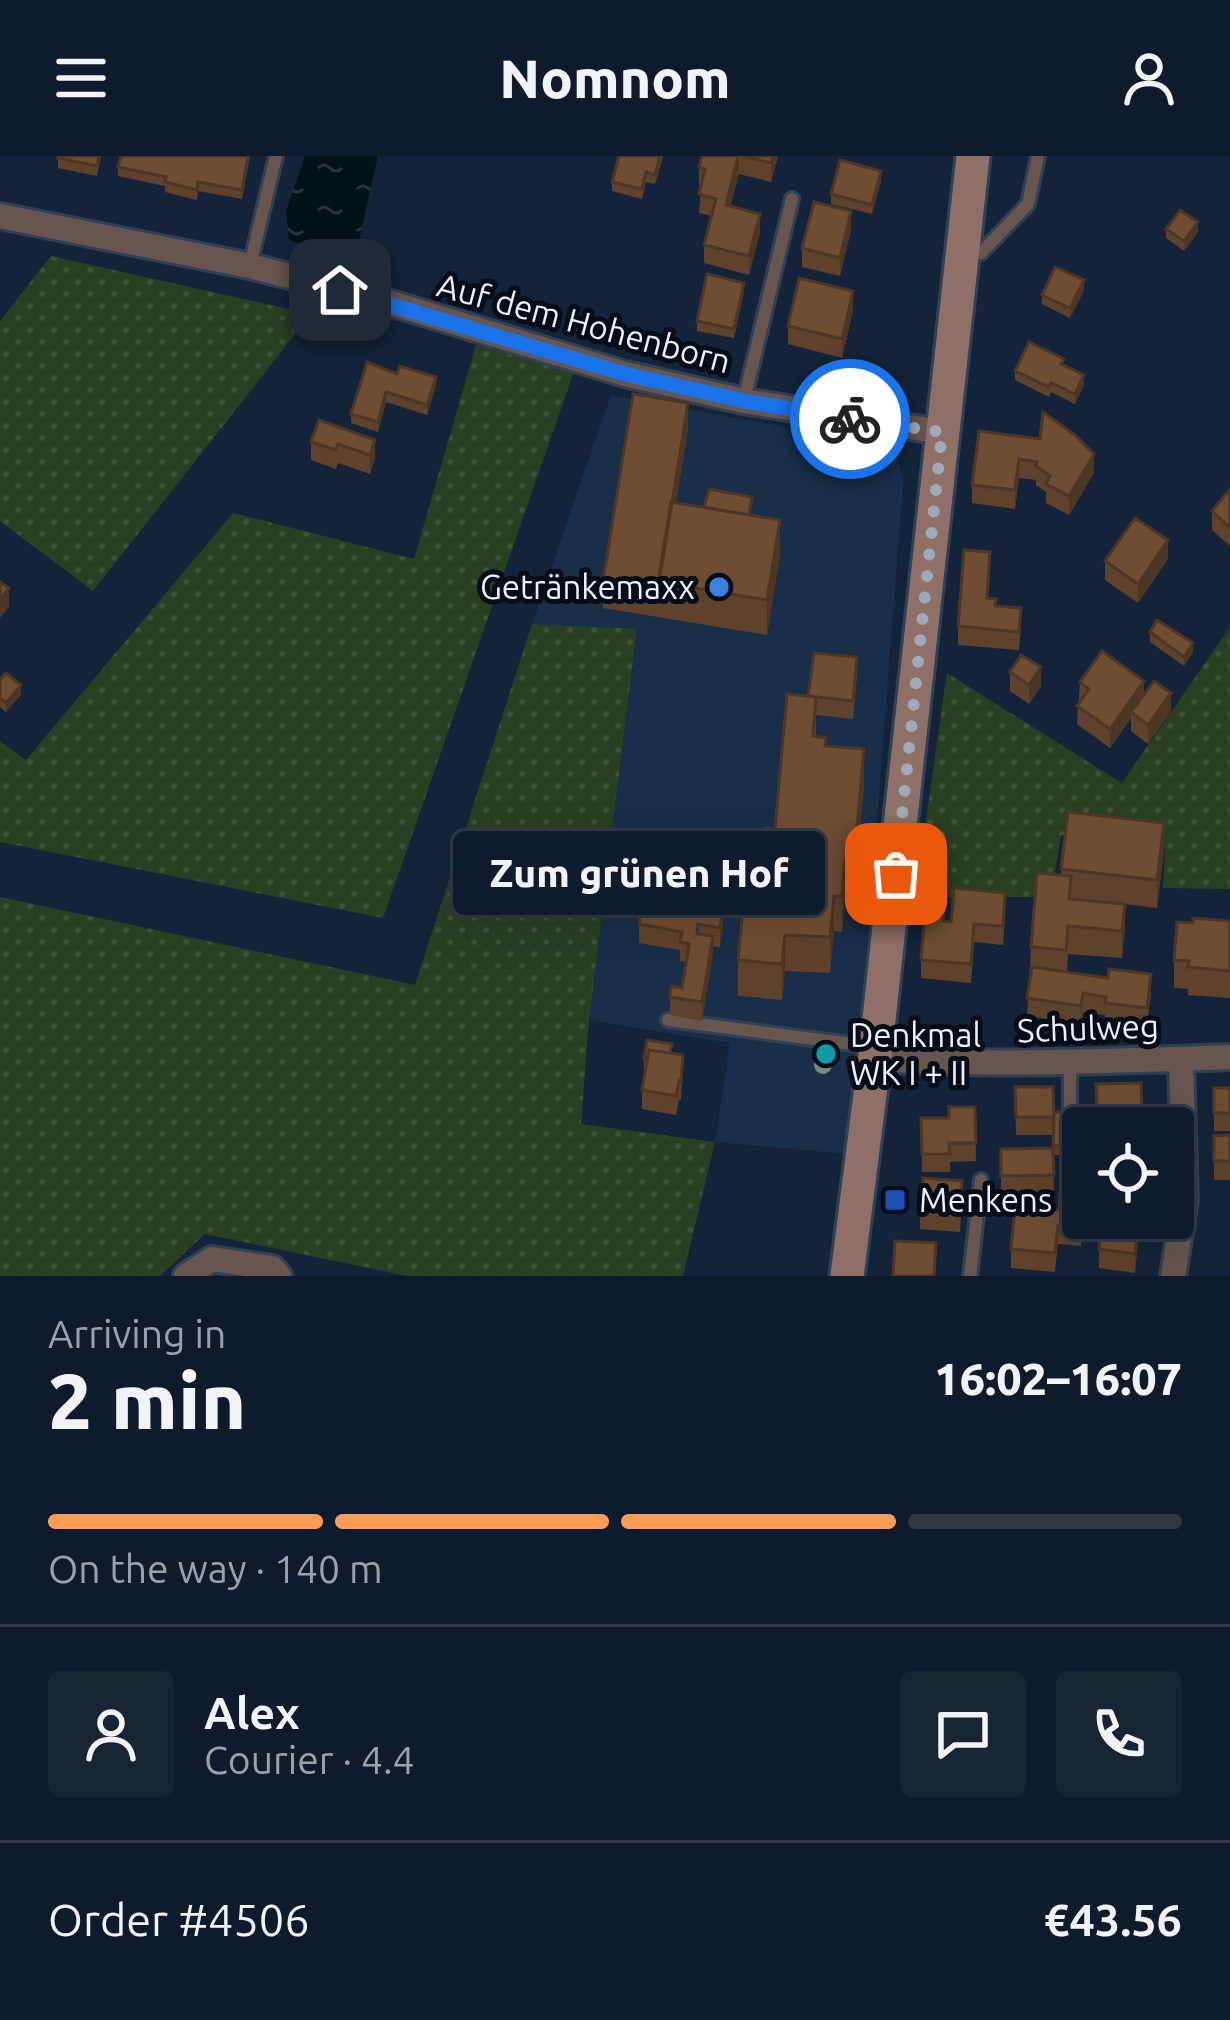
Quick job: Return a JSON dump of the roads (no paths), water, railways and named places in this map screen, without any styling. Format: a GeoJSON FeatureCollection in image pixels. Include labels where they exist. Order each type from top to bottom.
{"type":"FeatureCollection","features":[{"type":"Feature","properties":{"kind":"main road"},"geometry":{"type":"LineString","coordinates":[[848,1276],[973,156]]}},
{"type":"Feature","properties":{"kind":"street","name":"Auf dem Hohenborn"},"geometry":{"type":"LineString","coordinates":[[0,216],[250,266],[625,374],[744,401],[942,432]]}},
{"type":"Feature","properties":{"kind":"street","name":"Schulweg"},"geometry":{"type":"LineString","coordinates":[[876,1053],[974,1064],[1230,1057]]}},
{"type":"Feature","properties":{"kind":"street"},"geometry":{"type":"LineString","coordinates":[[1173,1276],[1185,1201],[1181,1059]]}},
{"type":"Feature","properties":{"kind":"street"},"geometry":{"type":"LineString","coordinates":[[186,1276],[212,1259],[272,1268],[279,1276]]}},
{"type":"Feature","properties":{"kind":"lane"},"geometry":{"type":"LineString","coordinates":[[250,266],[276,156]]}},
{"type":"Feature","properties":{"kind":"lane"},"geometry":{"type":"LineString","coordinates":[[963,251],[981,253],[1028,204],[1038,156]]}},
{"type":"Feature","properties":{"kind":"lane"},"geometry":{"type":"LineString","coordinates":[[744,401],[792,199]]}},
{"type":"Feature","properties":{"kind":"lane"},"geometry":{"type":"LineString","coordinates":[[668,1020],[876,1053]]}},
{"type":"Feature","properties":{"kind":"lane"},"geometry":{"type":"LineString","coordinates":[[1070,1063],[1070,1107]]}},
{"type":"Feature","properties":{"kind":"lane"},"geometry":{"type":"LineString","coordinates":[[970,1276],[981,1180]]}},
{"type":"Feature","properties":{"kind":"water"},"geometry":{"type":"Polygon","coordinates":[[[305,156],[378,156],[356,254],[323,253],[289,240],[286,211],[305,156]]]}},
{"type":"Feature","properties":{"kind":"place","name":"Getränkemaxx"},"geometry":{"type":"Point","coordinates":[719,587]}},
{"type":"Feature","properties":{"kind":"place","name":"Zum grünen Hof"},"geometry":{"type":"Point","coordinates":[896,874]}},
{"type":"Feature","properties":{"kind":"place","name":"Denkmal WK I + II"},"geometry":{"type":"Point","coordinates":[826,1054]}},
{"type":"Feature","properties":{"kind":"place","name":"Menkens"},"geometry":{"type":"Point","coordinates":[895,1200]}}]}
